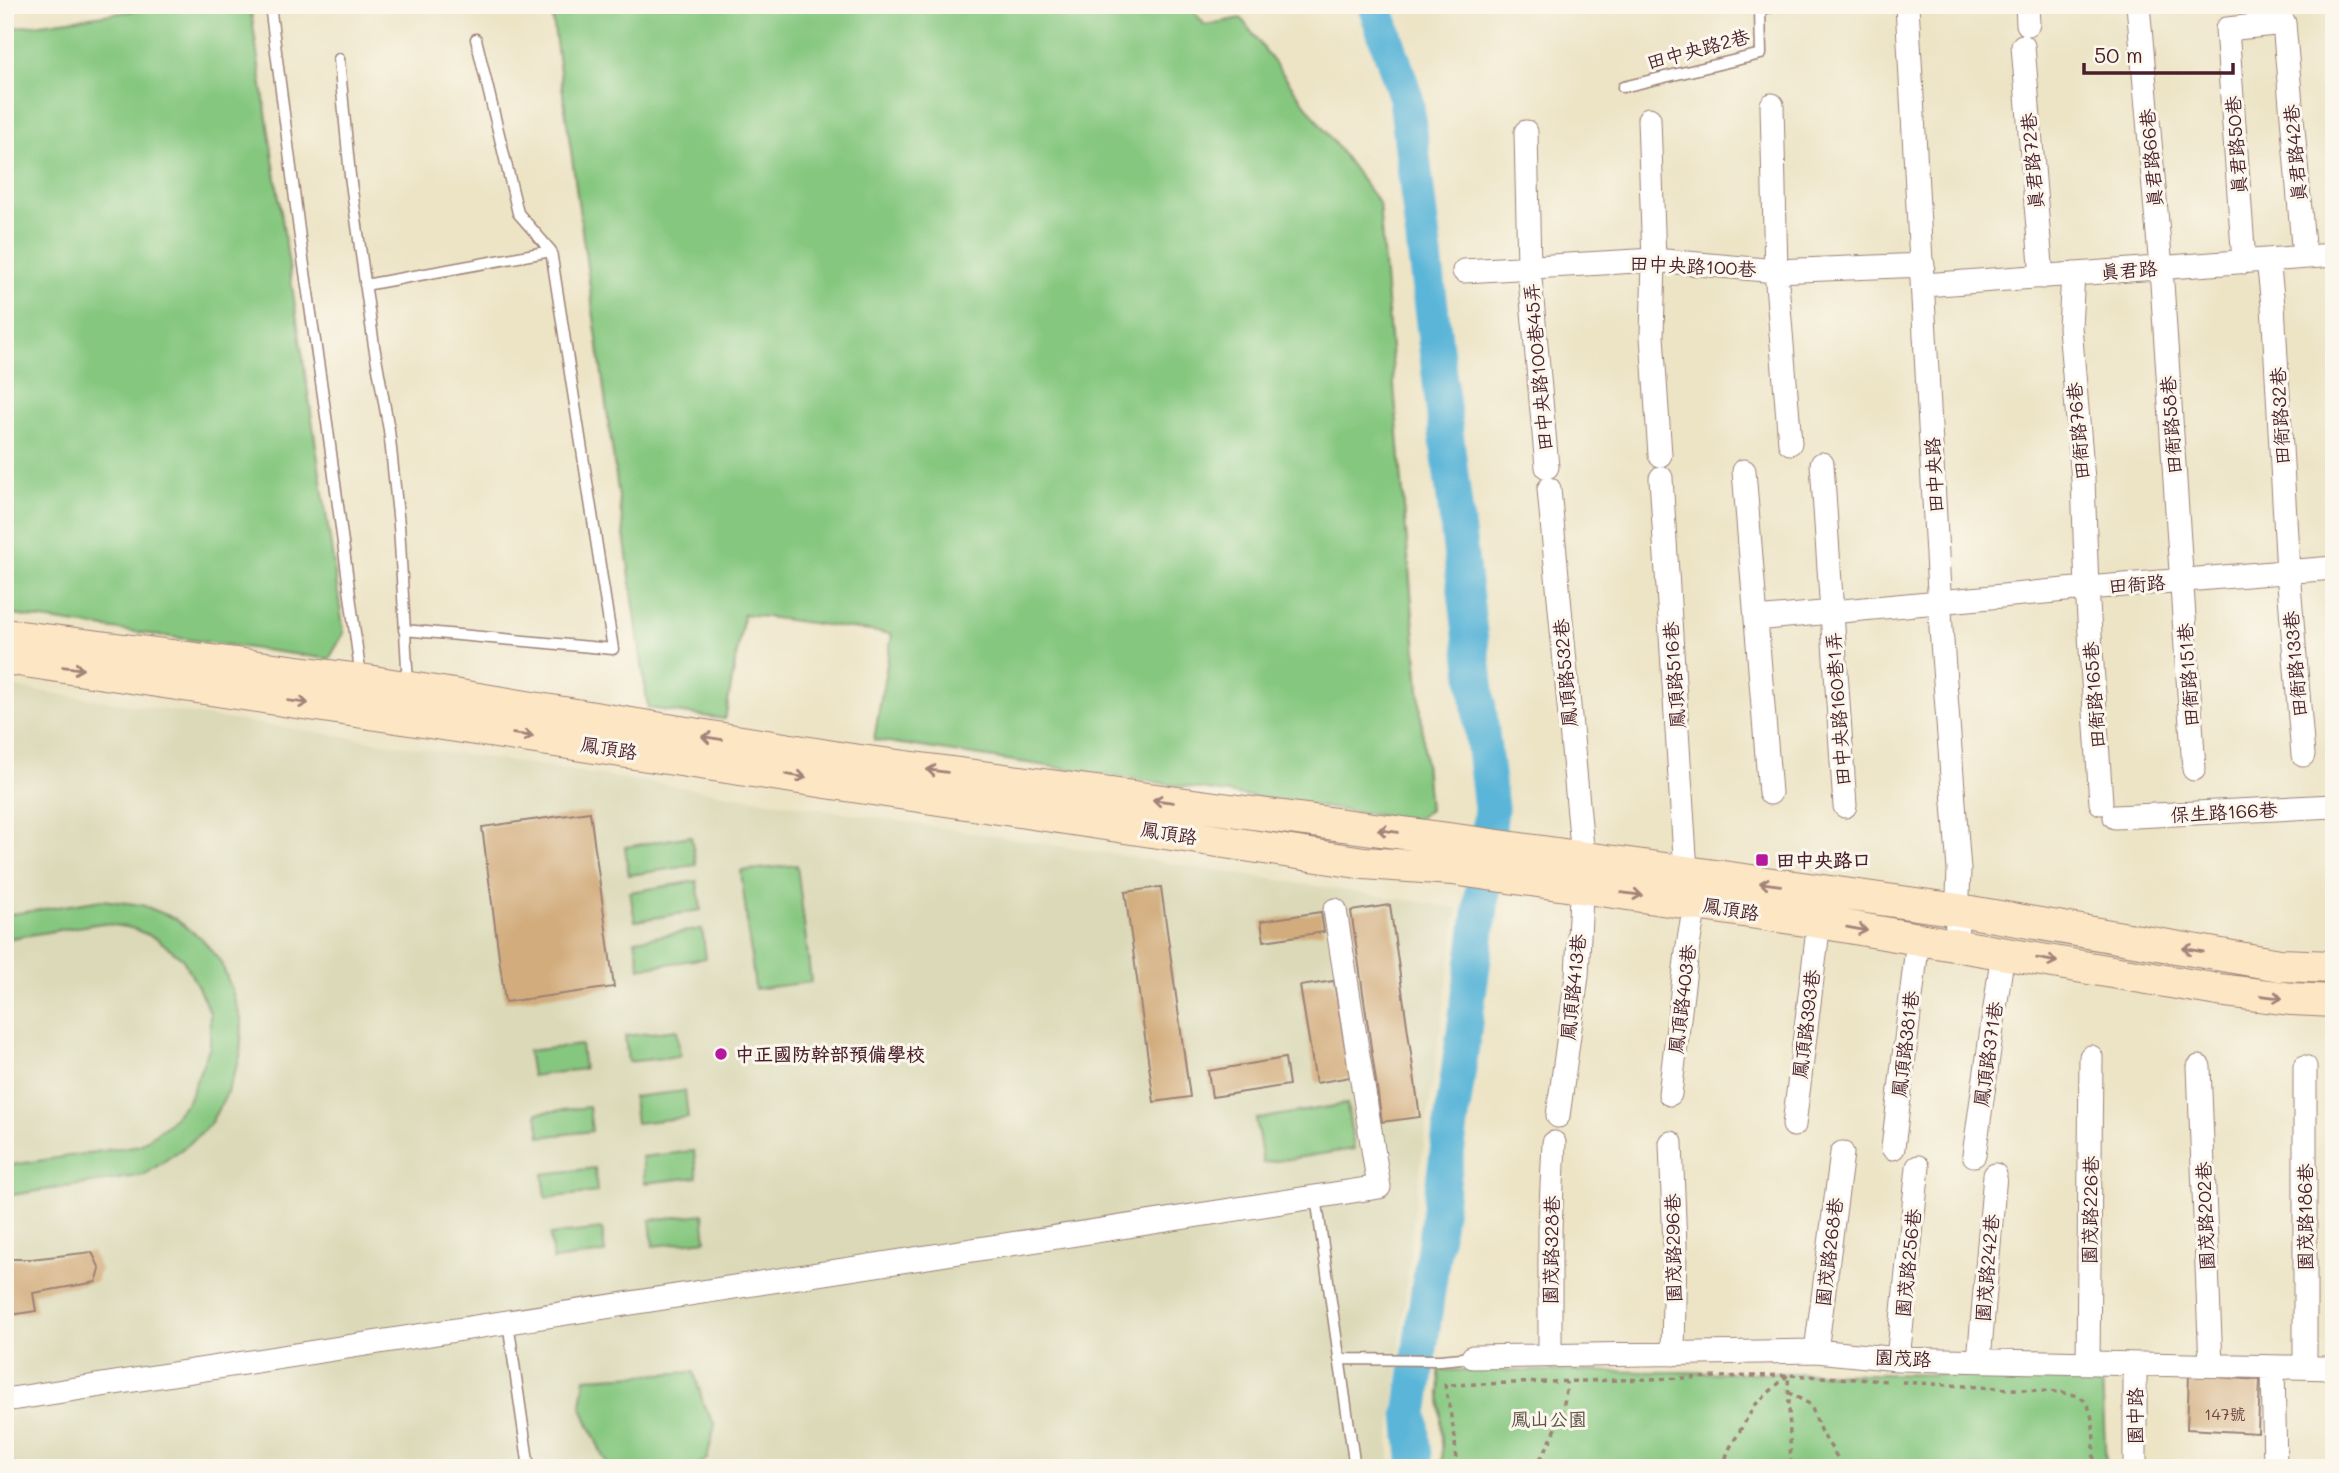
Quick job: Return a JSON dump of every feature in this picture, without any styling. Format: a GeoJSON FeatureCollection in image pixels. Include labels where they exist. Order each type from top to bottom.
{"type":"FeatureCollection","features":[{"type":"Feature","properties":{"kind":"main road","name":"鳳頂路"},"geometry":{"type":"LineString","coordinates":[[5,635],[361,680],[846,759],[1582,873],[1695,904],[1819,922],[2218,989],[2292,999],[2334,1001]]}},
{"type":"Feature","properties":{"kind":"main road","name":"鳳頂路"},"geometry":{"type":"LineString","coordinates":[[5,658],[1364,863],[1454,854]]}},
{"type":"Feature","properties":{"kind":"main road","name":"鳳頂路"},"geometry":{"type":"LineString","coordinates":[[1582,873],[1686,873],[1959,911],[2280,965],[2334,967]]}},
{"type":"Feature","properties":{"kind":"street","name":"田中央路"},"geometry":{"type":"LineString","coordinates":[[1907,5],[1940,603],[1959,870],[1956,945]]}},
{"type":"Feature","properties":{"kind":"street","name":"真君路66巷"},"geometry":{"type":"LineString","coordinates":[[2138,5],[2161,268]]}},
{"type":"Feature","properties":{"kind":"street","name":"真君路42巷"},"geometry":{"type":"LineString","coordinates":[[2227,29],[2284,23],[2304,257]]}},
{"type":"Feature","properties":{"kind":"street","name":"真君路72巷"},"geometry":{"type":"LineString","coordinates":[[2026,25],[2042,277]]}},
{"type":"Feature","properties":{"kind":"street","name":"真君路50巷"},"geometry":{"type":"LineString","coordinates":[[2227,29],[2244,262]]}},
{"type":"Feature","properties":{"kind":"street"},"geometry":{"type":"LineString","coordinates":[[1772,105],[1776,271],[1790,443]]}},
{"type":"Feature","properties":{"kind":"street","name":"鳳頂路516巷"},"geometry":{"type":"LineString","coordinates":[[1649,120],[1654,260],[1653,336],[1686,873]]}},
{"type":"Feature","properties":{"kind":"street","name":"田中央路100巷45弄"},"geometry":{"type":"LineString","coordinates":[[1526,132],[1529,267],[1548,478]]}},
{"type":"Feature","properties":{"kind":"street","name":"真君路"},"geometry":{"type":"LineString","coordinates":[[1923,275],[2042,277],[2334,255]]}},
{"type":"Feature","properties":{"kind":"street","name":"田中央路100巷"},"geometry":{"type":"LineString","coordinates":[[1464,271],[1654,260],[1776,271],[1923,275]]}},
{"type":"Feature","properties":{"kind":"street","name":"田衙路32巷"},"geometry":{"type":"LineString","coordinates":[[2268,260],[2274,318],[2288,572]]}},
{"type":"Feature","properties":{"kind":"street","name":"田衙路58巷"},"geometry":{"type":"LineString","coordinates":[[2161,268],[2182,582]]}},
{"type":"Feature","properties":{"kind":"street","name":"田衙路76巷"},"geometry":{"type":"LineString","coordinates":[[2073,274],[2070,327],[2083,480],[2087,588]]}},
{"type":"Feature","properties":{"kind":"street","name":"田中央路160巷1弄"},"geometry":{"type":"LineString","coordinates":[[1822,464],[1845,806]]}},
{"type":"Feature","properties":{"kind":"street"},"geometry":{"type":"LineString","coordinates":[[1744,471],[1770,793]]}},
{"type":"Feature","properties":{"kind":"street","name":"鳳頂路532巷"},"geometry":{"type":"LineString","coordinates":[[1548,478],[1582,873]]}},
{"type":"Feature","properties":{"kind":"street","name":"田衙路"},"geometry":{"type":"LineString","coordinates":[[1756,620],[2087,588],[2334,568]]}},
{"type":"Feature","properties":{"kind":"street","name":"田衙路133巷"},"geometry":{"type":"LineString","coordinates":[[2288,572],[2303,755]]}},
{"type":"Feature","properties":{"kind":"street","name":"田衙路151巷"},"geometry":{"type":"LineString","coordinates":[[2182,582],[2194,769]]}},
{"type":"Feature","properties":{"kind":"street","name":"田衙路165巷"},"geometry":{"type":"LineString","coordinates":[[2087,588],[2108,810]]}},
{"type":"Feature","properties":{"kind":"street","name":"保生路166巷"},"geometry":{"type":"LineString","coordinates":[[2108,810],[2334,806]]}},
{"type":"Feature","properties":{"kind":"street","name":"鳳頂路413巷"},"geometry":{"type":"LineString","coordinates":[[1558,1116],[1577,976],[1582,873]]}},
{"type":"Feature","properties":{"kind":"street","name":"鳳頂路403巷"},"geometry":{"type":"LineString","coordinates":[[1670,1094],[1695,904]]}},
{"type":"Feature","properties":{"kind":"street"},"geometry":{"type":"LineString","coordinates":[[5,1400],[1378,1187],[1335,910]]}},
{"type":"Feature","properties":{"kind":"street","name":"鳳頂路393巷"},"geometry":{"type":"LineString","coordinates":[[1794,1125],[1819,922]]}},
{"type":"Feature","properties":{"kind":"street","name":"鳳頂路381巷"},"geometry":{"type":"LineString","coordinates":[[1893,1148],[1918,939]]}},
{"type":"Feature","properties":{"kind":"street","name":"鳳頂路371巷"},"geometry":{"type":"LineString","coordinates":[[1975,1155],[2003,952]]}},
{"type":"Feature","properties":{"kind":"street","name":"園茂路226巷"},"geometry":{"type":"LineString","coordinates":[[2088,1363],[2091,1057]]}},
{"type":"Feature","properties":{"kind":"street","name":"園茂路202巷"},"geometry":{"type":"LineString","coordinates":[[2199,1067],[2211,1366]]}},
{"type":"Feature","properties":{"kind":"street","name":"園茂路186巷"},"geometry":{"type":"LineString","coordinates":[[2305,1067],[2305,1367]]}},
{"type":"Feature","properties":{"kind":"street","name":"園茂路328巷"},"geometry":{"type":"LineString","coordinates":[[1550,1356],[1550,1228],[1554,1143]]}},
{"type":"Feature","properties":{"kind":"street","name":"園茂路296巷"},"geometry":{"type":"LineString","coordinates":[[1671,1143],[1675,1246],[1674,1354]]}},
{"type":"Feature","properties":{"kind":"street","name":"園茂路268巷"},"geometry":{"type":"LineString","coordinates":[[1816,1351],[1842,1153]]}},
{"type":"Feature","properties":{"kind":"street","name":"園茂路256巷"},"geometry":{"type":"LineString","coordinates":[[1898,1359],[1918,1167]]}},
{"type":"Feature","properties":{"kind":"street","name":"園茂路242巷"},"geometry":{"type":"LineString","coordinates":[[1979,1360],[1995,1175]]}},
{"type":"Feature","properties":{"kind":"street","name":"園茂路"},"geometry":{"type":"LineString","coordinates":[[1473,1357],[1816,1351],[1898,1359],[2334,1368]]}},
{"type":"Feature","properties":{"kind":"street","name":"園中路"},"geometry":{"type":"LineString","coordinates":[[2135,1364],[2135,1468]]}},
{"type":"Feature","properties":{"kind":"street"},"geometry":{"type":"LineString","coordinates":[[2273,1367],[2275,1468]]}},
{"type":"Feature","properties":{"kind":"lane"},"geometry":{"type":"LineString","coordinates":[[270,5],[361,680]]}},
{"type":"Feature","properties":{"kind":"lane","name":"田中央路2巷"},"geometry":{"type":"LineString","coordinates":[[1623,87],[1761,54],[1760,9],[1782,5]]}},
{"type":"Feature","properties":{"kind":"lane"},"geometry":{"type":"LineString","coordinates":[[404,630],[612,649],[551,251],[518,213],[476,39]]}},
{"type":"Feature","properties":{"kind":"lane"},"geometry":{"type":"LineString","coordinates":[[339,59],[350,176],[389,430],[399,525],[408,688]]}},
{"type":"Feature","properties":{"kind":"lane"},"geometry":{"type":"LineString","coordinates":[[365,285],[551,251]]}},
{"type":"Feature","properties":{"kind":"lane"},"geometry":{"type":"LineString","coordinates":[[1316,1197],[1355,1468]]}},
{"type":"Feature","properties":{"kind":"lane"},"geometry":{"type":"LineString","coordinates":[[508,1322],[529,1468]]}},
{"type":"Feature","properties":{"kind":"lane"},"geometry":{"type":"LineString","coordinates":[[1339,1359],[1440,1360],[1473,1357]]}},
{"type":"Feature","properties":{"kind":"path"},"geometry":{"type":"LineString","coordinates":[[1788,1375],[1791,1468]]}},
{"type":"Feature","properties":{"kind":"path"},"geometry":{"type":"LineString","coordinates":[[1723,1468],[1728,1451],[1755,1405],[1788,1375]]}},
{"type":"Feature","properties":{"kind":"path"},"geometry":{"type":"LineString","coordinates":[[1456,1468],[1455,1437],[1445,1385],[1788,1375],[2057,1392],[2079,1396],[2089,1407],[2094,1430],[2094,1468]]}},
{"type":"Feature","properties":{"kind":"path"},"geometry":{"type":"LineString","coordinates":[[1535,1468],[1556,1428],[1565,1399],[1566,1381]]}},
{"type":"Feature","properties":{"kind":"path"},"geometry":{"type":"LineString","coordinates":[[1788,1392],[1811,1405],[1820,1430],[1844,1468]]}},
{"type":"Feature","properties":{"kind":"shaded area","name":"中正國防幹部預備學校"},"geometry":{"type":"Polygon","coordinates":[[[5,686],[648,782],[1458,908],[1416,1199],[1389,1446],[1391,1468],[5,1468],[5,686]]]}},
{"type":"Feature","properties":{"kind":"green space"},"geometry":{"type":"Polygon","coordinates":[[[175,5],[250,5],[344,633],[329,659],[5,614],[5,29],[175,5]]]}},
{"type":"Feature","properties":{"kind":"green space"},"geometry":{"type":"Polygon","coordinates":[[[1189,5],[1205,25],[1241,18],[1379,203],[1429,810],[1415,821],[874,740],[892,634],[744,614],[725,719],[648,708],[551,6],[1189,5]]]}},
{"type":"Feature","properties":{"kind":"green space"},"geometry":{"type":"Polygon","coordinates":[[[691,836],[696,865],[629,875],[625,847],[691,836]]]}},
{"type":"Feature","properties":{"kind":"green space"},"geometry":{"type":"Polygon","coordinates":[[[797,865],[811,982],[755,989],[741,871],[797,865]]]}},
{"type":"Feature","properties":{"kind":"green space"},"geometry":{"type":"Polygon","coordinates":[[[697,881],[701,910],[635,921],[630,892],[697,881]]]}},
{"type":"Feature","properties":{"kind":"green space"},"geometry":{"type":"Polygon","coordinates":[[[102,900],[142,905],[174,918],[202,939],[221,962],[242,1022],[240,1057],[227,1093],[210,1124],[189,1144],[144,1175],[5,1196],[5,1166],[140,1145],[168,1124],[188,1101],[210,1046],[210,1012],[198,987],[182,958],[156,938],[131,928],[102,923],[5,939],[5,915],[102,900]]]}},
{"type":"Feature","properties":{"kind":"green space"},"geometry":{"type":"Polygon","coordinates":[[[702,929],[706,958],[640,968],[635,940],[702,929]]]}},
{"type":"Feature","properties":{"kind":"green space"},"geometry":{"type":"Polygon","coordinates":[[[677,1030],[680,1056],[628,1062],[625,1036],[677,1030]]]}},
{"type":"Feature","properties":{"kind":"green space"},"geometry":{"type":"Polygon","coordinates":[[[581,1045],[584,1069],[532,1076],[528,1051],[581,1045]]]}},
{"type":"Feature","properties":{"kind":"green space"},"geometry":{"type":"Polygon","coordinates":[[[685,1091],[688,1117],[636,1123],[633,1097],[685,1091]]]}},
{"type":"Feature","properties":{"kind":"green space"},"geometry":{"type":"Polygon","coordinates":[[[1347,1104],[1354,1149],[1263,1163],[1256,1119],[1347,1104]]]}},
{"type":"Feature","properties":{"kind":"green space"},"geometry":{"type":"Polygon","coordinates":[[[589,1107],[592,1131],[540,1137],[537,1113],[589,1107]]]}},
{"type":"Feature","properties":{"kind":"green space"},"geometry":{"type":"Polygon","coordinates":[[[694,1151],[697,1177],[645,1183],[642,1157],[694,1151]]]}},
{"type":"Feature","properties":{"kind":"green space"},"geometry":{"type":"Polygon","coordinates":[[[595,1168],[597,1192],[546,1198],[543,1174],[595,1168]]]}},
{"type":"Feature","properties":{"kind":"green space"},"geometry":{"type":"Polygon","coordinates":[[[703,1214],[706,1240],[653,1246],[650,1220],[703,1214]]]}},
{"type":"Feature","properties":{"kind":"green space"},"geometry":{"type":"Polygon","coordinates":[[[602,1229],[605,1253],[553,1260],[550,1235],[602,1229]]]}},
{"type":"Feature","properties":{"kind":"green space","name":"鳳山公園"},"geometry":{"type":"Polygon","coordinates":[[[1439,1370],[2102,1376],[2106,1468],[1443,1468],[1439,1370]]]}},
{"type":"Feature","properties":{"kind":"green space"},"geometry":{"type":"Polygon","coordinates":[[[694,1372],[704,1406],[715,1425],[707,1459],[693,1468],[612,1468],[604,1459],[581,1406],[585,1378],[694,1372]]]}},
{"type":"Feature","properties":{"kind":"building"},"geometry":{"type":"Polygon","coordinates":[[[590,812],[614,987],[505,1002],[482,827],[590,812]]]}},
{"type":"Feature","properties":{"kind":"building"},"geometry":{"type":"Polygon","coordinates":[[[1161,887],[1190,1097],[1154,1102],[1125,892],[1161,887]]]}},
{"type":"Feature","properties":{"kind":"building"},"geometry":{"type":"Polygon","coordinates":[[[1390,905],[1420,1117],[1382,1122],[1351,911],[1390,905]]]}},
{"type":"Feature","properties":{"kind":"building"},"geometry":{"type":"Polygon","coordinates":[[[1321,912],[1324,932],[1264,941],[1261,921],[1321,912]]]}},
{"type":"Feature","properties":{"kind":"building"},"geometry":{"type":"Polygon","coordinates":[[[1334,981],[1350,1077],[1316,1083],[1300,986],[1334,981]]]}},
{"type":"Feature","properties":{"kind":"building"},"geometry":{"type":"Polygon","coordinates":[[[1285,1058],[1289,1085],[1212,1097],[1208,1071],[1285,1058]]]}},
{"type":"Feature","properties":{"kind":"building"},"geometry":{"type":"Polygon","coordinates":[[[92,1252],[100,1269],[96,1282],[33,1293],[36,1311],[5,1316],[5,1259],[92,1252]]]}},
{"type":"Feature","properties":{"kind":"building"},"geometry":{"type":"Polygon","coordinates":[[[2189,1375],[2260,1380],[2258,1433],[2187,1429],[2189,1375]]]}},
{"type":"Feature","properties":{"kind":"waterway"},"geometry":{"type":"LineString","coordinates":[[1375,5],[1406,98],[1491,808],[1480,915],[1411,1414],[1416,1468]]}},
{"type":"Feature","properties":{"kind":"place","name":"田中央路口"},"geometry":{"type":"Point","coordinates":[1762,860]}},
{"type":"Feature","properties":{"kind":"place","name":"中正國防幹部預備學校"},"geometry":{"type":"Point","coordinates":[721,1054]}}]}
